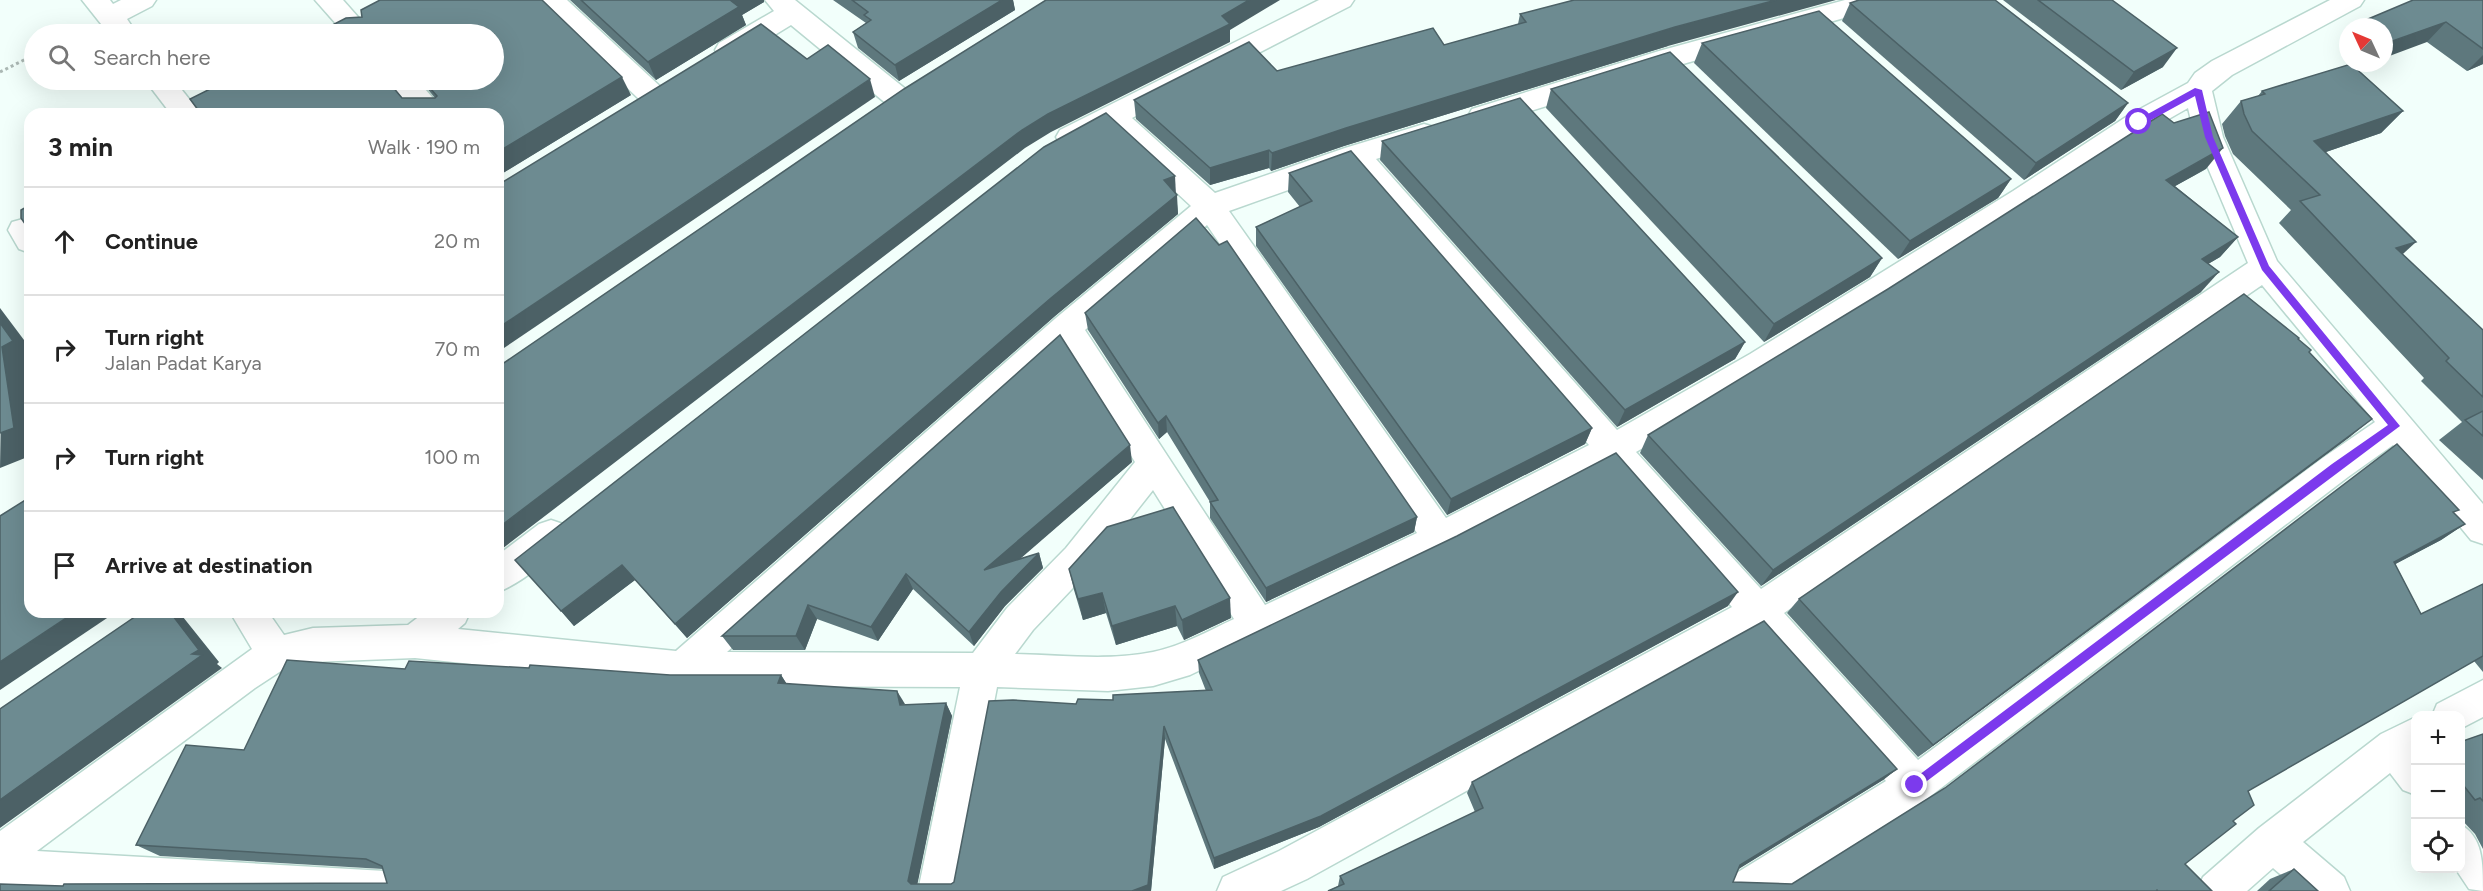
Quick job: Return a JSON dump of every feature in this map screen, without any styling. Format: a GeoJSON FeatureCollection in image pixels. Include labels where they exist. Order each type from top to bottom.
{"type":"FeatureCollection","features":[{"type":"Feature","properties":{"kind":"street"},"geometry":{"type":"LineString","coordinates":[[109,17],[143,0]]}},
{"type":"Feature","properties":{"kind":"street"},"geometry":{"type":"LineString","coordinates":[[328,0],[351,24]]}},
{"type":"Feature","properties":{"kind":"street"},"geometry":{"type":"LineString","coordinates":[[551,0],[653,96]]}},
{"type":"Feature","properties":{"kind":"street"},"geometry":{"type":"LineString","coordinates":[[1045,151],[1341,0]]}},
{"type":"Feature","properties":{"kind":"street"},"geometry":{"type":"LineString","coordinates":[[682,669],[1067,327],[1210,206],[1355,155],[1669,58],[1877,0]]}},
{"type":"Feature","properties":{"kind":"street"},"geometry":{"type":"LineString","coordinates":[[0,855],[242,676],[276,654],[313,645],[415,641],[682,669],[982,670],[1108,674],[1153,669],[1191,658],[1440,538],[1613,449],[1753,355],[2014,192],[2130,115],[2198,90],[2205,80],[2222,68],[2351,0]]}},
{"type":"Feature","properties":{"kind":"street"},"geometry":{"type":"LineString","coordinates":[[703,66],[785,6],[898,98]]}},
{"type":"Feature","properties":{"kind":"street"},"geometry":{"type":"LineString","coordinates":[[1816,17],[1842,40]]}},
{"type":"Feature","properties":{"kind":"street"},"geometry":{"type":"LineString","coordinates":[[1669,58],[1694,83]]}},
{"type":"Feature","properties":{"kind":"street"},"geometry":{"type":"LineString","coordinates":[[167,90],[182,108]]}},
{"type":"Feature","properties":{"kind":"street"},"geometry":{"type":"LineString","coordinates":[[410,90],[427,108]]}},
{"type":"Feature","properties":{"kind":"street"},"geometry":{"type":"LineString","coordinates":[[2198,90],[2209,137],[2265,267],[2483,529]]}},
{"type":"Feature","properties":{"kind":"street"},"geometry":{"type":"LineString","coordinates":[[1522,104],[1545,130]]}},
{"type":"Feature","properties":{"kind":"street"},"geometry":{"type":"LineString","coordinates":[[1113,117],[1210,206],[1440,538]]}},
{"type":"Feature","properties":{"kind":"street"},"geometry":{"type":"LineString","coordinates":[[1355,155],[1613,449],[1915,785]]}},
{"type":"Feature","properties":{"kind":"street"},"geometry":{"type":"LineString","coordinates":[[1237,891],[1293,865],[1758,611],[2265,267]]}},
{"type":"Feature","properties":{"kind":"street"},"geometry":{"type":"LineString","coordinates":[[1067,327],[1258,625]]}},
{"type":"Feature","properties":{"kind":"street"},"geometry":{"type":"LineString","coordinates":[[1744,891],[1915,785],[2336,467],[2395,426]]}},
{"type":"Feature","properties":{"kind":"street"},"geometry":{"type":"LineString","coordinates":[[938,891],[982,670],[1020,619],[1078,559],[1154,463]]}},
{"type":"Feature","properties":{"kind":"street"},"geometry":{"type":"LineString","coordinates":[[504,571],[574,517]]}},
{"type":"Feature","properties":{"kind":"street"},"geometry":{"type":"LineString","coordinates":[[252,618],[276,654]]}},
{"type":"Feature","properties":{"kind":"street"},"geometry":{"type":"LineString","coordinates":[[415,641],[444,618]]}},
{"type":"Feature","properties":{"kind":"street"},"geometry":{"type":"LineString","coordinates":[[2459,711],[2483,697]]}},
{"type":"Feature","properties":{"kind":"street"},"geometry":{"type":"LineString","coordinates":[[2217,891],[2273,842],[2405,741],[2412,765]]}},
{"type":"Feature","properties":{"kind":"street"},"geometry":{"type":"LineString","coordinates":[[2273,842],[2330,891]]}},
{"type":"Feature","properties":{"kind":"street"},"geometry":{"type":"LineString","coordinates":[[2465,850],[2483,875]]}},
{"type":"Feature","properties":{"kind":"street"},"geometry":{"type":"LineString","coordinates":[[0,869],[386,891]]}},
{"type":"Feature","properties":{"kind":"path"},"geometry":{"type":"LineString","coordinates":[[0,72],[24,60]]}},
{"type":"Feature","properties":{"kind":"building"},"geometry":{"type":"Polygon","coordinates":[[[380,0],[542,0],[622,77],[504,148],[504,108],[197,108],[190,99],[208,90],[395,90],[402,98],[435,98],[437,96],[432,90],[504,90],[504,24],[334,24],[346,18],[362,17],[361,10],[380,0]]]}},
{"type":"Feature","properties":{"kind":"building"},"geometry":{"type":"Polygon","coordinates":[[[581,0],[730,0],[739,7],[648,62],[581,0]]]}},
{"type":"Feature","properties":{"kind":"building"},"geometry":{"type":"Polygon","coordinates":[[[852,0],[1002,0],[895,65],[853,32],[871,20],[864,15],[868,12],[852,0]]]}},
{"type":"Feature","properties":{"kind":"building"},"geometry":{"type":"Polygon","coordinates":[[[1046,0],[1249,0],[1222,16],[1230,24],[1048,114],[1022,130],[504,523],[504,363],[904,89],[1046,0]]]}},
{"type":"Feature","properties":{"kind":"building"},"geometry":{"type":"Polygon","coordinates":[[[1574,0],[1776,0],[1675,27],[1272,153],[1269,150],[1210,168],[1134,100],[1249,42],[1277,71],[1433,28],[1444,45],[1526,22],[1520,14],[1574,0]]]}},
{"type":"Feature","properties":{"kind":"building"},"geometry":{"type":"Polygon","coordinates":[[[1859,0],[1995,0],[2128,103],[2036,163],[1850,3],[1859,0]]]}},
{"type":"Feature","properties":{"kind":"building"},"geometry":{"type":"Polygon","coordinates":[[[2038,0],[2112,0],[2177,48],[2134,72],[2038,0]]]}},
{"type":"Feature","properties":{"kind":"building"},"geometry":{"type":"Polygon","coordinates":[[[2413,0],[2483,0],[2483,49],[2446,22],[2393,41],[2393,18],[2370,18],[2413,0]]]}},
{"type":"Feature","properties":{"kind":"building"},"geometry":{"type":"Polygon","coordinates":[[[1819,11],[2011,179],[1910,241],[1702,43],[1819,11]]]}},
{"type":"Feature","properties":{"kind":"building"},"geometry":{"type":"Polygon","coordinates":[[[761,24],[807,59],[828,45],[870,79],[504,324],[504,181],[761,24]]]}},
{"type":"Feature","properties":{"kind":"building"},"geometry":{"type":"Polygon","coordinates":[[[1670,52],[1882,258],[1774,324],[1551,89],[1670,52]]]}},
{"type":"Feature","properties":{"kind":"building"},"geometry":{"type":"Polygon","coordinates":[[[2339,68],[2339,72],[2360,72],[2403,111],[2314,141],[2416,242],[2396,248],[2483,330],[2483,397],[2446,361],[2449,358],[2300,201],[2320,195],[2252,131],[2244,114],[2241,101],[2265,94],[2262,91],[2339,68]]]}},
{"type":"Feature","properties":{"kind":"building"},"geometry":{"type":"Polygon","coordinates":[[[1520,98],[1745,342],[1625,410],[1382,141],[1520,98]]]}},
{"type":"Feature","properties":{"kind":"building"},"geometry":{"type":"Polygon","coordinates":[[[2209,112],[2223,148],[2166,180],[2238,237],[2202,259],[2219,272],[1773,570],[1648,435],[1888,289],[2162,114],[2174,123],[2209,112]]]}},
{"type":"Feature","properties":{"kind":"building"},"geometry":{"type":"Polygon","coordinates":[[[1106,113],[1175,176],[1164,180],[1177,195],[1051,298],[675,624],[622,565],[561,611],[515,560],[1044,147],[1106,113]]]}},
{"type":"Feature","properties":{"kind":"building"},"geometry":{"type":"Polygon","coordinates":[[[1351,151],[1592,428],[1451,499],[1256,227],[1312,201],[1289,173],[1351,151]]]}},
{"type":"Feature","properties":{"kind":"building"},"geometry":{"type":"Polygon","coordinates":[[[24,208],[24,222],[21,218],[21,210],[24,208]]]}},
{"type":"Feature","properties":{"kind":"building"},"geometry":{"type":"Polygon","coordinates":[[[1196,218],[1219,245],[1227,241],[1417,517],[1266,588],[1210,502],[1218,500],[1166,416],[1158,423],[1085,313],[1196,218]]]}},
{"type":"Feature","properties":{"kind":"building"},"geometry":{"type":"Polygon","coordinates":[[[2244,294],[2299,338],[2311,350],[2309,352],[2372,419],[1933,745],[1799,599],[2244,294]]]}},
{"type":"Feature","properties":{"kind":"building"},"geometry":{"type":"Polygon","coordinates":[[[0,323],[13,341],[2,347],[14,428],[0,433],[0,323]]]}},
{"type":"Feature","properties":{"kind":"building"},"geometry":{"type":"Polygon","coordinates":[[[1060,335],[1130,445],[984,570],[1039,553],[1001,592],[969,632],[906,574],[871,627],[808,605],[796,636],[722,636],[1060,335]]]}},
{"type":"Feature","properties":{"kind":"building"},"geometry":{"type":"Polygon","coordinates":[[[2483,411],[2483,436],[2465,420],[2483,411]]]}},
{"type":"Feature","properties":{"kind":"building"},"geometry":{"type":"Polygon","coordinates":[[[2397,444],[2459,510],[2453,512],[2465,524],[2394,562],[2421,614],[2483,584],[2483,656],[2248,791],[2254,805],[2233,821],[2236,824],[2185,864],[2212,891],[1328,891],[1344,884],[1340,876],[1483,808],[1472,782],[1764,621],[1897,769],[1740,865],[1733,882],[1792,884],[1945,788],[2397,444]]]}},
{"type":"Feature","properties":{"kind":"building"},"geometry":{"type":"Polygon","coordinates":[[[1616,453],[1738,592],[1321,816],[1214,858],[1164,726],[1148,885],[1132,891],[0,891],[0,884],[63,886],[64,884],[387,883],[382,866],[366,859],[136,845],[186,745],[244,750],[287,660],[405,669],[409,661],[529,668],[530,665],[670,675],[781,675],[778,683],[897,691],[900,705],[946,703],[908,881],[911,884],[951,884],[954,882],[989,701],[1013,700],[1076,704],[1078,699],[1113,700],[1113,695],[1212,690],[1198,660],[1457,536],[1616,453]]]}},
{"type":"Feature","properties":{"kind":"building"},"geometry":{"type":"Polygon","coordinates":[[[24,501],[24,618],[66,618],[0,662],[0,516],[24,501]]]}},
{"type":"Feature","properties":{"kind":"building"},"geometry":{"type":"Polygon","coordinates":[[[1173,507],[1230,598],[1182,620],[1175,606],[1112,626],[1102,593],[1078,599],[1069,569],[1107,527],[1173,507]]]}},
{"type":"Feature","properties":{"kind":"building"},"geometry":{"type":"Polygon","coordinates":[[[133,618],[175,618],[199,650],[192,654],[202,655],[0,800],[0,709],[133,618]]]}},
{"type":"Feature","properties":{"kind":"building"},"geometry":{"type":"Polygon","coordinates":[[[2483,734],[2483,801],[2480,798],[2475,800],[2465,787],[2465,740],[2483,734]]]}},
{"type":"Feature","properties":{"kind":"building"},"geometry":{"type":"Polygon","coordinates":[[[2294,869],[2318,891],[2269,891],[2294,869]]]}},
{"type":"Feature","properties":{"kind":"route"},"geometry":{"type":"LineString","coordinates":[[1915,785],[2336,467],[2395,426],[2265,267],[2209,137],[2198,90],[2139,122]]}}]}
